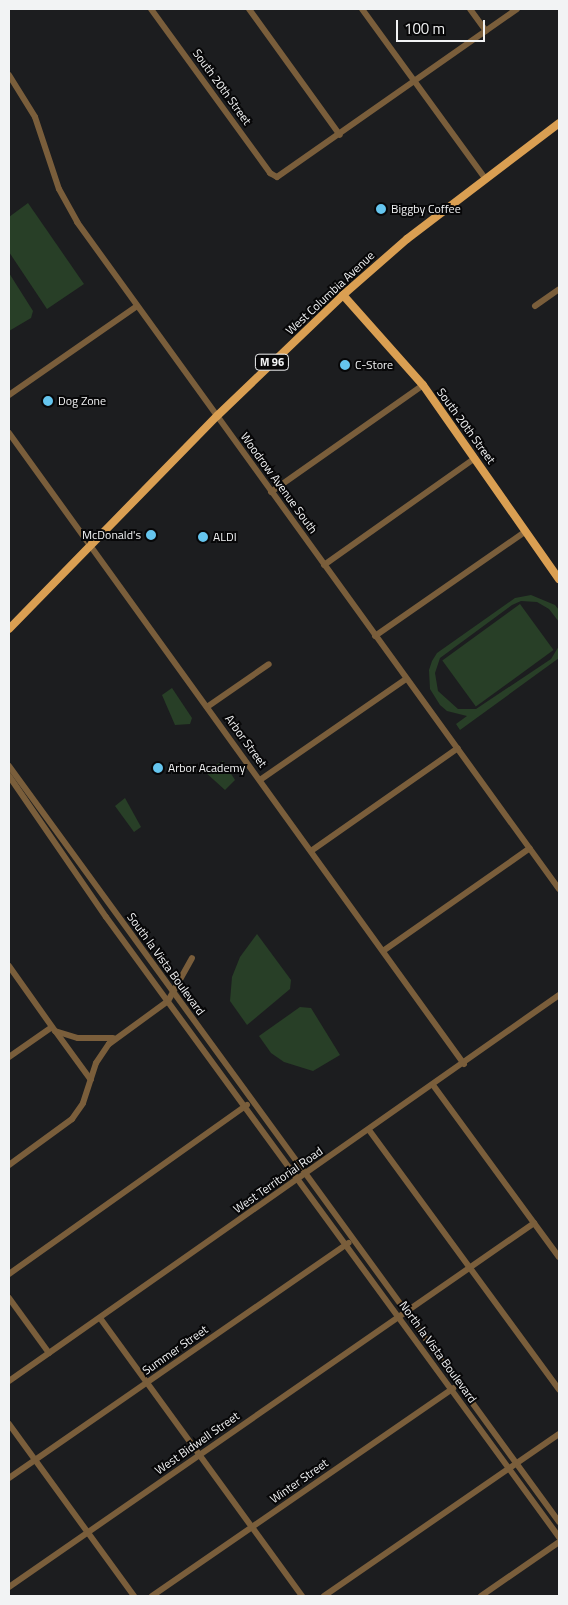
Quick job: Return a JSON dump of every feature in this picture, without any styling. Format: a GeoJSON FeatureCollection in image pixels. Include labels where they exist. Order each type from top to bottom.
{"type":"FeatureCollection","features":[{"type":"Feature","properties":{"kind":"main road","name":"West Columbia Avenue"},"geometry":{"type":"LineString","coordinates":[[9,629],[217,416],[343,295],[407,239],[559,123]]}},
{"type":"Feature","properties":{"kind":"main road","name":"South 20th Street"},"geometry":{"type":"LineString","coordinates":[[343,295],[423,385],[559,579]]}},
{"type":"Feature","properties":{"kind":"street","name":"South 20th Street"},"geometry":{"type":"LineString","coordinates":[[151,9],[270,173],[277,177],[340,135]]}},
{"type":"Feature","properties":{"kind":"street"},"geometry":{"type":"LineString","coordinates":[[249,9],[340,135],[517,9]]}},
{"type":"Feature","properties":{"kind":"street"},"geometry":{"type":"LineString","coordinates":[[362,9],[485,178]]}},
{"type":"Feature","properties":{"kind":"street"},"geometry":{"type":"LineString","coordinates":[[470,9],[486,31]]}},
{"type":"Feature","properties":{"kind":"street","name":"Woodrow Avenue South"},"geometry":{"type":"LineString","coordinates":[[9,75],[35,117],[50,166],[66,204],[271,492],[559,888]]}},
{"type":"Feature","properties":{"kind":"street"},"geometry":{"type":"LineString","coordinates":[[536,306],[559,289]]}},
{"type":"Feature","properties":{"kind":"street"},"geometry":{"type":"LineString","coordinates":[[9,396],[137,306]]}},
{"type":"Feature","properties":{"kind":"street"},"geometry":{"type":"LineString","coordinates":[[271,492],[423,385]]}},
{"type":"Feature","properties":{"kind":"street","name":"Arbor Street"},"geometry":{"type":"LineString","coordinates":[[9,433],[464,1064]]}},
{"type":"Feature","properties":{"kind":"street"},"geometry":{"type":"LineString","coordinates":[[324,565],[475,458]]}},
{"type":"Feature","properties":{"kind":"street"},"geometry":{"type":"LineString","coordinates":[[375,636],[526,531]]}},
{"type":"Feature","properties":{"kind":"street"},"geometry":{"type":"LineString","coordinates":[[206,706],[270,664]]}},
{"type":"Feature","properties":{"kind":"street"},"geometry":{"type":"LineString","coordinates":[[260,780],[406,679]]}},
{"type":"Feature","properties":{"kind":"street"},"geometry":{"type":"LineString","coordinates":[[311,851],[458,748]]}},
{"type":"Feature","properties":{"kind":"street","name":"South la Vista Boulevard"},"geometry":{"type":"LineString","coordinates":[[9,766],[173,995],[306,1175]]}},
{"type":"Feature","properties":{"kind":"street","name":"South la Vista Boulevard"},"geometry":{"type":"LineString","coordinates":[[9,776],[168,1001],[298,1180]]}},
{"type":"Feature","properties":{"kind":"street"},"geometry":{"type":"LineString","coordinates":[[383,951],[530,848]]}},
{"type":"Feature","properties":{"kind":"street"},"geometry":{"type":"LineString","coordinates":[[9,1165],[72,1119],[83,1103],[96,1063],[113,1038],[168,1001],[192,958]]}},
{"type":"Feature","properties":{"kind":"street"},"geometry":{"type":"LineString","coordinates":[[9,966],[91,1080]]}},
{"type":"Feature","properties":{"kind":"street","name":"West Territorial Road"},"geometry":{"type":"LineString","coordinates":[[9,1381],[306,1175],[559,995]]}},
{"type":"Feature","properties":{"kind":"street"},"geometry":{"type":"LineString","coordinates":[[53,1029],[78,1038],[113,1038]]}},
{"type":"Feature","properties":{"kind":"street"},"geometry":{"type":"LineString","coordinates":[[9,1057],[53,1029]]}},
{"type":"Feature","properties":{"kind":"street"},"geometry":{"type":"LineString","coordinates":[[434,1085],[559,1257]]}},
{"type":"Feature","properties":{"kind":"street"},"geometry":{"type":"LineString","coordinates":[[9,1274],[251,1100]]}},
{"type":"Feature","properties":{"kind":"street"},"geometry":{"type":"LineString","coordinates":[[369,1130],[559,1390]]}},
{"type":"Feature","properties":{"kind":"street","name":"North la Vista Boulevard"},"geometry":{"type":"LineString","coordinates":[[306,1175],[559,1522]]}},
{"type":"Feature","properties":{"kind":"street","name":"North la Vista Boulevard"},"geometry":{"type":"LineString","coordinates":[[298,1180],[559,1537]]}},
{"type":"Feature","properties":{"kind":"street"},"geometry":{"type":"LineString","coordinates":[[405,1312],[534,1223]]}},
{"type":"Feature","properties":{"kind":"street","name":"Summer Street"},"geometry":{"type":"LineString","coordinates":[[9,1478],[353,1240]]}},
{"type":"Feature","properties":{"kind":"street"},"geometry":{"type":"LineString","coordinates":[[9,1298],[49,1353]]}},
{"type":"Feature","properties":{"kind":"street","name":"West Bidwell Street"},"geometry":{"type":"LineString","coordinates":[[9,1588],[405,1312]]}},
{"type":"Feature","properties":{"kind":"street"},"geometry":{"type":"LineString","coordinates":[[100,1318],[302,1596]]}},
{"type":"Feature","properties":{"kind":"street","name":"Winter Street"},"geometry":{"type":"LineString","coordinates":[[152,1596],[458,1384]]}},
{"type":"Feature","properties":{"kind":"street"},"geometry":{"type":"LineString","coordinates":[[9,1424],[134,1596]]}},
{"type":"Feature","properties":{"kind":"street"},"geometry":{"type":"LineString","coordinates":[[324,1596],[559,1434]]}},
{"type":"Feature","properties":{"kind":"street"},"geometry":{"type":"LineString","coordinates":[[481,1596],[559,1542]]}},
{"type":"Feature","properties":{"kind":"green space"},"geometry":{"type":"Polygon","coordinates":[[[28,203],[84,284],[47,309],[9,252],[9,217],[28,203]]]}},
{"type":"Feature","properties":{"kind":"green space"},"geometry":{"type":"Polygon","coordinates":[[[9,273],[33,311],[31,318],[9,331],[9,273]]]}},
{"type":"Feature","properties":{"kind":"green space"},"geometry":{"type":"Polygon","coordinates":[[[531,595],[555,605],[559,610],[559,622],[549,609],[537,602],[521,601],[512,605],[440,658],[435,673],[438,691],[458,709],[476,709],[551,659],[559,646],[559,658],[460,730],[456,724],[467,716],[447,711],[440,705],[430,689],[429,670],[432,661],[437,653],[515,598],[531,595]]]}},
{"type":"Feature","properties":{"kind":"green space"},"geometry":{"type":"Polygon","coordinates":[[[520,604],[554,650],[476,707],[442,660],[520,604]]]}},
{"type":"Feature","properties":{"kind":"green space"},"geometry":{"type":"Polygon","coordinates":[[[172,688],[192,718],[190,724],[175,725],[162,695],[172,688]]]}},
{"type":"Feature","properties":{"kind":"green space"},"geometry":{"type":"Polygon","coordinates":[[[223,761],[235,780],[225,790],[204,771],[223,761]]]}},
{"type":"Feature","properties":{"kind":"green space"},"geometry":{"type":"Polygon","coordinates":[[[125,798],[141,827],[134,832],[115,806],[125,798]]]}},
{"type":"Feature","properties":{"kind":"green space"},"geometry":{"type":"Polygon","coordinates":[[[257,934],[291,980],[290,989],[247,1025],[230,1001],[232,977],[240,957],[257,934]]]}},
{"type":"Feature","properties":{"kind":"green space"},"geometry":{"type":"Polygon","coordinates":[[[300,1007],[311,1008],[340,1055],[313,1071],[284,1062],[271,1053],[259,1036],[300,1007]]]}},
{"type":"Feature","properties":{"kind":"place","name":"Biggby Coffee"},"geometry":{"type":"Point","coordinates":[381,209]}},
{"type":"Feature","properties":{"kind":"place","name":"C-Store"},"geometry":{"type":"Point","coordinates":[345,365]}},
{"type":"Feature","properties":{"kind":"place","name":"Dog Zone"},"geometry":{"type":"Point","coordinates":[48,401]}},
{"type":"Feature","properties":{"kind":"place","name":"McDonald's"},"geometry":{"type":"Point","coordinates":[151,535]}},
{"type":"Feature","properties":{"kind":"place","name":"ALDI"},"geometry":{"type":"Point","coordinates":[203,537]}},
{"type":"Feature","properties":{"kind":"place","name":"Arbor Academy"},"geometry":{"type":"Point","coordinates":[158,768]}}]}
